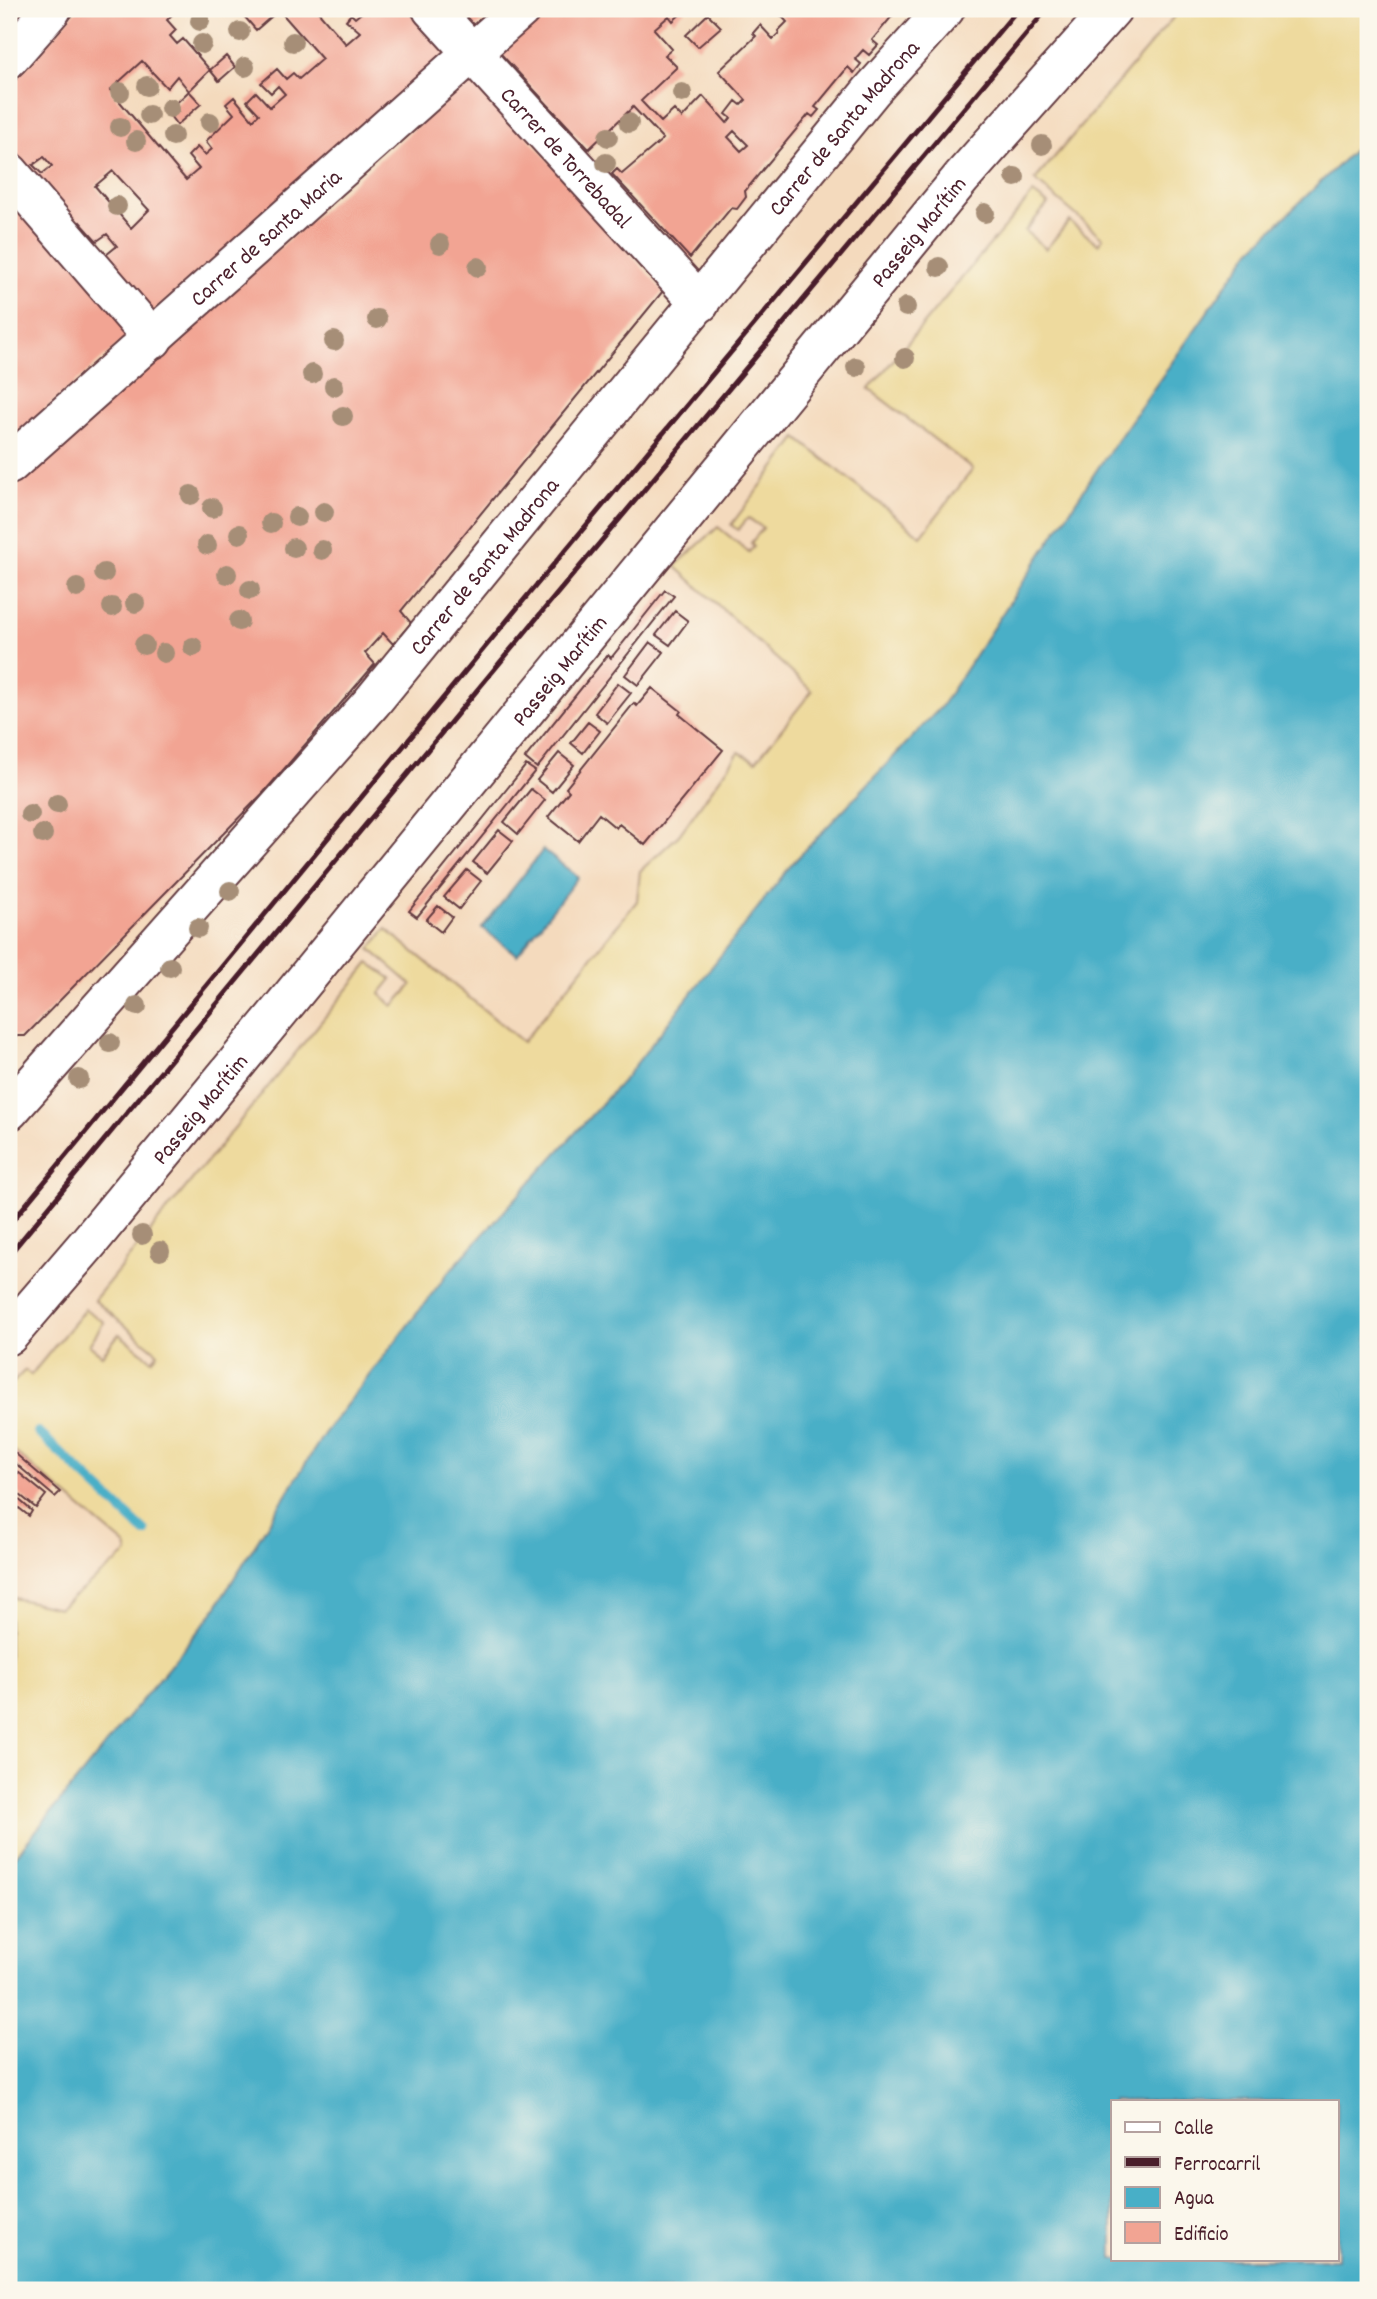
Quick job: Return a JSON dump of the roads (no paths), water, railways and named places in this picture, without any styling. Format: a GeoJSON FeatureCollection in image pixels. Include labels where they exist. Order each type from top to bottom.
{"type":"FeatureCollection","features":[{"type":"Feature","properties":{"kind":"street"},"geometry":{"type":"LineString","coordinates":[[9,58],[52,9]]}},
{"type":"Feature","properties":{"kind":"street","name":"Carrer de Torrebadal"},"geometry":{"type":"LineString","coordinates":[[432,9],[700,303]]}},
{"type":"Feature","properties":{"kind":"street","name":"Carrer de Santa Maria"},"geometry":{"type":"LineString","coordinates":[[9,465],[522,9]]}},
{"type":"Feature","properties":{"kind":"street","name":"Carrer de Santa Madrona"},"geometry":{"type":"LineString","coordinates":[[9,1111],[372,702],[872,90],[945,9]]}},
{"type":"Feature","properties":{"kind":"street","name":"Passeig Marítim"},"geometry":{"type":"LineString","coordinates":[[9,1335],[282,1008],[962,177],[1112,9]]}},
{"type":"Feature","properties":{"kind":"street"},"geometry":{"type":"LineString","coordinates":[[9,172],[153,339]]}},
{"type":"Feature","properties":{"kind":"water"},"geometry":{"type":"Polygon","coordinates":[[[1368,136],[1368,2290],[9,2290],[9,1864],[212,1614],[324,1434],[449,1272],[626,1077],[792,864],[941,707],[1100,465],[1251,250],[1368,136]]]}},
{"type":"Feature","properties":{"kind":"water"},"geometry":{"type":"Polygon","coordinates":[[[543,850],[578,877],[517,955],[482,928],[543,850]]]}},
{"type":"Feature","properties":{"kind":"waterway"},"geometry":{"type":"LineString","coordinates":[[38,1432],[145,1532]]}},
{"type":"Feature","properties":{"kind":"railway"},"geometry":{"type":"LineString","coordinates":[[9,1225],[528,595],[1018,9]]}},
{"type":"Feature","properties":{"kind":"railway"},"geometry":{"type":"LineString","coordinates":[[9,1255],[546,607],[1047,9]]}}]}
